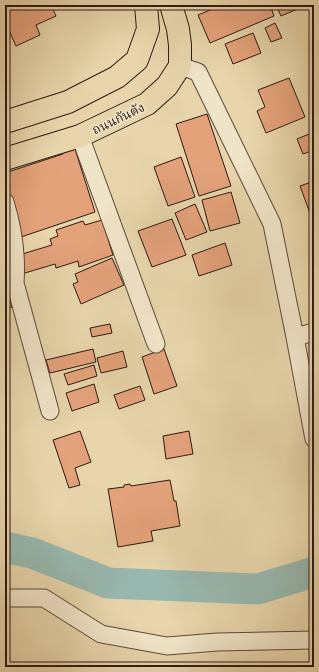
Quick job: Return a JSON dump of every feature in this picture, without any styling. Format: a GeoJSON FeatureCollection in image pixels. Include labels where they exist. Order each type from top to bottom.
{"type":"FeatureCollection","features":[{"type":"Feature","properties":{"kind":"main road"},"geometry":{"type":"LineString","coordinates":[[5,122],[68,102],[116,77],[137,60],[148,29],[146,5]]}},
{"type":"Feature","properties":{"kind":"main road"},"geometry":{"type":"LineString","coordinates":[[171,5],[178,28],[180,66]]}},
{"type":"Feature","properties":{"kind":"main road","name":"ถนนกันตัง"},"geometry":{"type":"LineString","coordinates":[[5,159],[80,136],[147,104],[167,86],[180,66]]}},
{"type":"Feature","properties":{"kind":"street"},"geometry":{"type":"LineString","coordinates":[[180,66],[198,72],[272,224],[314,439]]}},
{"type":"Feature","properties":{"kind":"street"},"geometry":{"type":"LineString","coordinates":[[80,136],[156,344]]}},
{"type":"Feature","properties":{"kind":"street"},"geometry":{"type":"LineString","coordinates":[[5,202],[11,224],[16,267],[15,283],[50,411]]}},
{"type":"Feature","properties":{"kind":"street"},"geometry":{"type":"LineString","coordinates":[[295,337],[314,332]]}},
{"type":"Feature","properties":{"kind":"street"},"geometry":{"type":"LineString","coordinates":[[5,598],[44,598],[101,634],[166,646],[217,642],[314,640]]}},
{"type":"Feature","properties":{"kind":"building"},"geometry":{"type":"Polygon","coordinates":[[[7,5],[51,5],[56,16],[36,25],[40,35],[16,46],[8,28],[5,29],[5,10],[9,9],[7,5]]]}},
{"type":"Feature","properties":{"kind":"building"},"geometry":{"type":"Polygon","coordinates":[[[222,5],[270,5],[274,16],[210,43],[198,15],[222,5]]]}},
{"type":"Feature","properties":{"kind":"building"},"geometry":{"type":"Polygon","coordinates":[[[276,5],[307,5],[281,16],[276,5]]]}},
{"type":"Feature","properties":{"kind":"building"},"geometry":{"type":"Polygon","coordinates":[[[275,23],[282,38],[271,42],[265,28],[275,23]]]}},
{"type":"Feature","properties":{"kind":"building"},"geometry":{"type":"Polygon","coordinates":[[[253,33],[261,53],[233,64],[225,44],[253,33]]]}},
{"type":"Feature","properties":{"kind":"building"},"geometry":{"type":"Polygon","coordinates":[[[289,78],[305,117],[266,133],[257,111],[265,107],[258,90],[289,78]]]}},
{"type":"Feature","properties":{"kind":"building"},"geometry":{"type":"Polygon","coordinates":[[[207,114],[231,186],[199,196],[176,124],[207,114]]]}},
{"type":"Feature","properties":{"kind":"building"},"geometry":{"type":"Polygon","coordinates":[[[314,132],[314,150],[303,154],[297,139],[314,132]]]}},
{"type":"Feature","properties":{"kind":"building"},"geometry":{"type":"Polygon","coordinates":[[[74,146],[95,212],[21,237],[5,189],[5,173],[63,154],[61,150],[74,146]]]}},
{"type":"Feature","properties":{"kind":"building"},"geometry":{"type":"Polygon","coordinates":[[[181,157],[195,197],[168,206],[154,167],[181,157]]]}},
{"type":"Feature","properties":{"kind":"building"},"geometry":{"type":"Polygon","coordinates":[[[314,181],[314,215],[311,216],[300,186],[314,181]]]}},
{"type":"Feature","properties":{"kind":"building"},"geometry":{"type":"Polygon","coordinates":[[[231,192],[240,223],[210,231],[202,200],[231,192]]]}},
{"type":"Feature","properties":{"kind":"building"},"geometry":{"type":"Polygon","coordinates":[[[195,204],[207,232],[186,240],[175,213],[195,204]]]}},
{"type":"Feature","properties":{"kind":"building"},"geometry":{"type":"Polygon","coordinates":[[[172,219],[186,255],[152,267],[138,231],[172,219]]]}},
{"type":"Feature","properties":{"kind":"building"},"geometry":{"type":"Polygon","coordinates":[[[102,220],[113,255],[79,267],[78,261],[56,268],[55,264],[25,273],[19,255],[52,245],[50,239],[58,236],[56,230],[83,221],[85,225],[102,220]]]}},
{"type":"Feature","properties":{"kind":"building"},"geometry":{"type":"Polygon","coordinates":[[[5,242],[7,242],[10,264],[5,264],[5,242]]]}},
{"type":"Feature","properties":{"kind":"building"},"geometry":{"type":"Polygon","coordinates":[[[225,243],[232,265],[199,276],[192,255],[225,243]]]}},
{"type":"Feature","properties":{"kind":"building"},"geometry":{"type":"Polygon","coordinates":[[[112,258],[124,285],[81,304],[73,284],[78,282],[75,274],[112,258]]]}},
{"type":"Feature","properties":{"kind":"building"},"geometry":{"type":"Polygon","coordinates":[[[5,283],[12,307],[5,309],[5,283]]]}},
{"type":"Feature","properties":{"kind":"building"},"geometry":{"type":"Polygon","coordinates":[[[110,324],[112,333],[92,337],[90,328],[110,324]]]}},
{"type":"Feature","properties":{"kind":"building"},"geometry":{"type":"Polygon","coordinates":[[[93,349],[96,362],[50,373],[46,360],[93,349]]]}},
{"type":"Feature","properties":{"kind":"building"},"geometry":{"type":"Polygon","coordinates":[[[164,349],[177,386],[154,394],[142,357],[164,349]]]}},
{"type":"Feature","properties":{"kind":"building"},"geometry":{"type":"Polygon","coordinates":[[[123,351],[127,367],[101,373],[97,358],[123,351]]]}},
{"type":"Feature","properties":{"kind":"building"},"geometry":{"type":"Polygon","coordinates":[[[94,365],[97,376],[68,385],[64,374],[94,365]]]}},
{"type":"Feature","properties":{"kind":"building"},"geometry":{"type":"Polygon","coordinates":[[[94,384],[99,402],[72,411],[66,393],[94,384]]]}},
{"type":"Feature","properties":{"kind":"building"},"geometry":{"type":"Polygon","coordinates":[[[140,386],[145,400],[119,409],[114,395],[140,386]]]}},
{"type":"Feature","properties":{"kind":"building"},"geometry":{"type":"Polygon","coordinates":[[[80,431],[91,462],[75,468],[80,485],[69,488],[53,440],[80,431]]]}},
{"type":"Feature","properties":{"kind":"building"},"geometry":{"type":"Polygon","coordinates":[[[189,431],[193,454],[166,459],[163,436],[189,431]]]}},
{"type":"Feature","properties":{"kind":"building"},"geometry":{"type":"Polygon","coordinates":[[[170,480],[174,501],[176,501],[180,526],[151,531],[153,541],[118,547],[108,489],[124,487],[124,485],[130,484],[131,486],[170,480]]]}},
{"type":"Feature","properties":{"kind":"waterway"},"geometry":{"type":"LineString","coordinates":[[5,547],[32,553],[108,583],[258,589],[314,572]]}}]}
